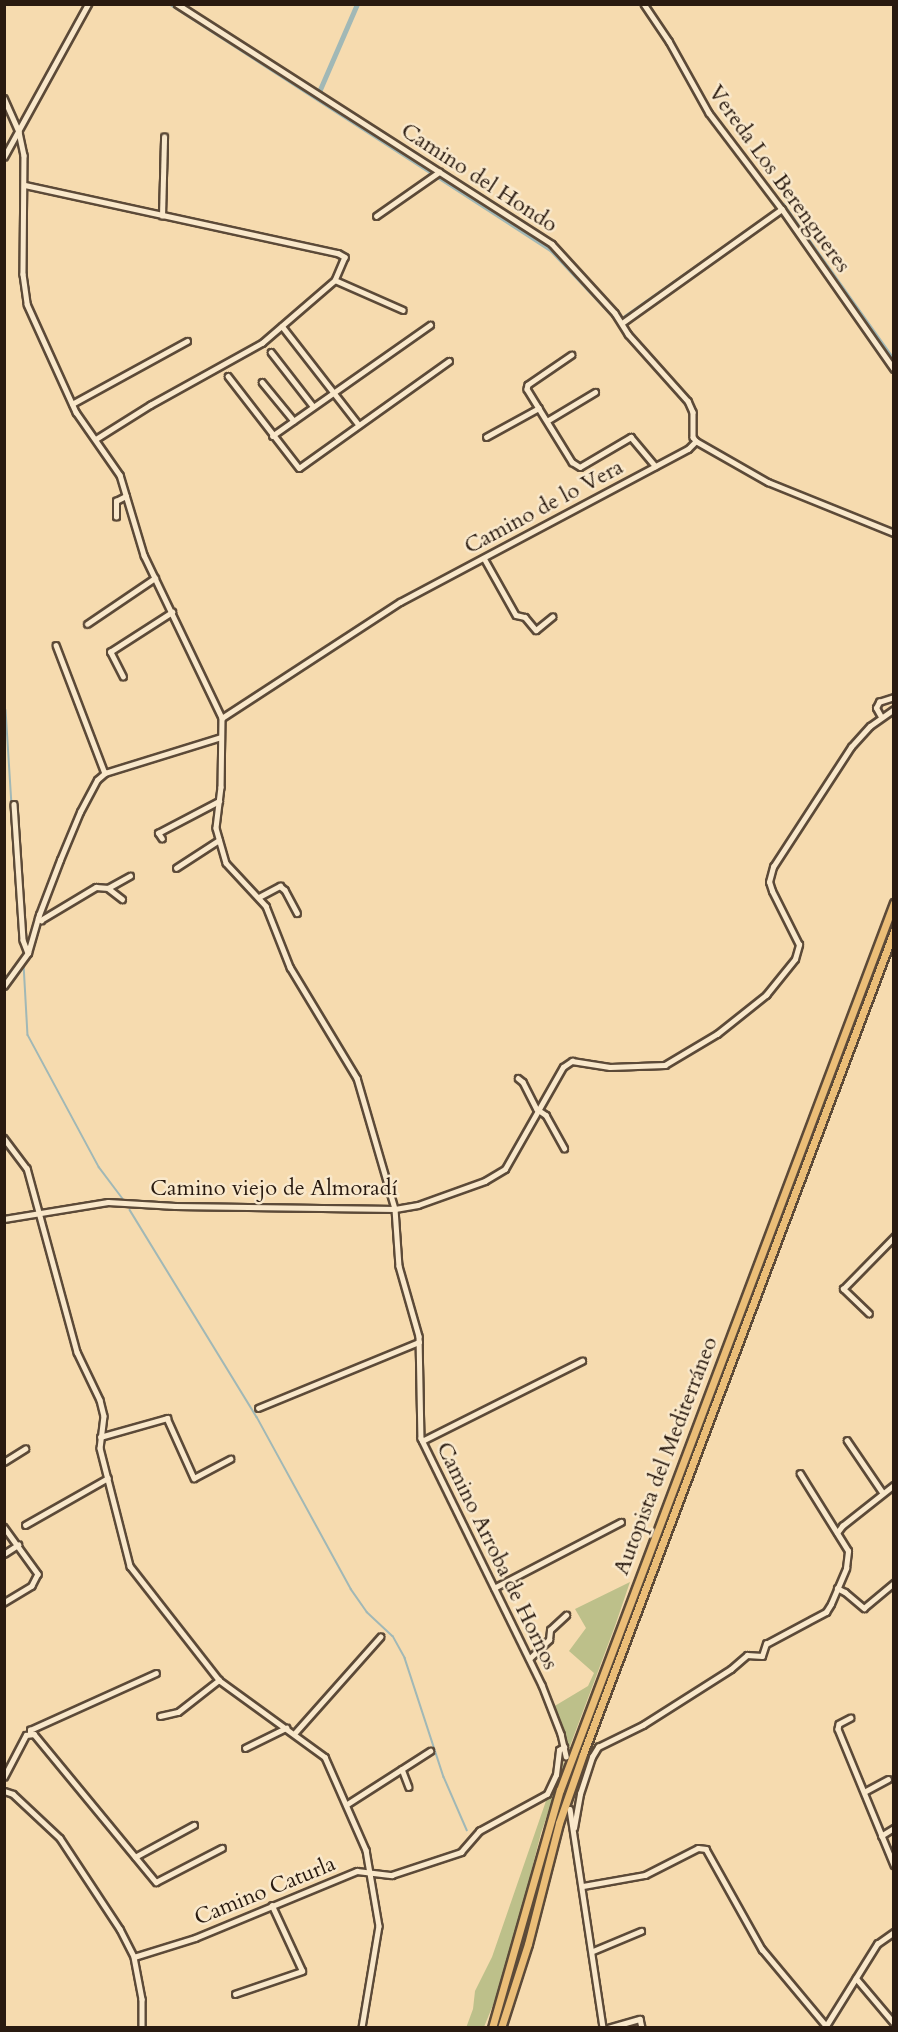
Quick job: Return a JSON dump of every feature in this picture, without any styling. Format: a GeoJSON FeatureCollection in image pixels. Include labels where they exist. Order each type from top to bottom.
{"type":"FeatureCollection","features":[{"type":"Feature","properties":{"kind":"highway","name":"Autopista del Mediterráneo"},"geometry":{"type":"LineString","coordinates":[[492,2028],[560,1790],[894,903]]}},
{"type":"Feature","properties":{"kind":"highway","name":"Autopista del Mediterráneo"},"geometry":{"type":"LineString","coordinates":[[501,2028],[528,1944],[559,1823],[583,1754],[894,931]]}},
{"type":"Feature","properties":{"kind":"street"},"geometry":{"type":"LineString","coordinates":[[4,157],[87,4]]}},
{"type":"Feature","properties":{"kind":"street","name":"Camino del Hondo"},"geometry":{"type":"LineString","coordinates":[[177,4],[438,174],[552,244],[688,401],[693,412],[693,438],[696,441]]}},
{"type":"Feature","properties":{"kind":"street","name":"Vereda Los Berengueres"},"geometry":{"type":"LineString","coordinates":[[644,4],[669,40],[709,113],[782,209],[894,369]]}},
{"type":"Feature","properties":{"kind":"street","name":"Camino Arroba de Hornos"},"geometry":{"type":"LineString","coordinates":[[4,98],[19,132],[24,155],[22,256],[24,294],[72,404],[120,476],[144,555],[222,718],[216,828],[226,863],[259,897],[270,915],[290,967],[357,1077],[395,1209],[399,1266],[419,1342],[422,1441],[546,1695],[566,1756]]}},
{"type":"Feature","properties":{"kind":"street"},"geometry":{"type":"LineString","coordinates":[[162,216],[164,137]]}},
{"type":"Feature","properties":{"kind":"street"},"geometry":{"type":"LineString","coordinates":[[376,216],[438,174]]}},
{"type":"Feature","properties":{"kind":"street"},"geometry":{"type":"LineString","coordinates":[[25,185],[342,255],[344,261],[335,280],[255,348],[150,405],[96,439]]}},
{"type":"Feature","properties":{"kind":"street"},"geometry":{"type":"LineString","coordinates":[[622,323],[782,209]]}},
{"type":"Feature","properties":{"kind":"street"},"geometry":{"type":"LineString","coordinates":[[335,280],[403,310]]}},
{"type":"Feature","properties":{"kind":"street"},"geometry":{"type":"LineString","coordinates":[[272,436],[430,325]]}},
{"type":"Feature","properties":{"kind":"street"},"geometry":{"type":"LineString","coordinates":[[282,326],[358,425]]}},
{"type":"Feature","properties":{"kind":"street"},"geometry":{"type":"LineString","coordinates":[[72,404],[187,341]]}},
{"type":"Feature","properties":{"kind":"street"},"geometry":{"type":"LineString","coordinates":[[271,352],[313,406]]}},
{"type":"Feature","properties":{"kind":"street"},"geometry":{"type":"LineString","coordinates":[[572,355],[528,385],[527,389],[575,466],[580,467],[631,437],[655,466]]}},
{"type":"Feature","properties":{"kind":"street"},"geometry":{"type":"LineString","coordinates":[[228,376],[272,436],[299,468],[449,361]]}},
{"type":"Feature","properties":{"kind":"street"},"geometry":{"type":"LineString","coordinates":[[262,382],[294,421]]}},
{"type":"Feature","properties":{"kind":"street"},"geometry":{"type":"LineString","coordinates":[[547,421],[595,392]]}},
{"type":"Feature","properties":{"kind":"street"},"geometry":{"type":"LineString","coordinates":[[486,437],[539,408]]}},
{"type":"Feature","properties":{"kind":"street"},"geometry":{"type":"LineString","coordinates":[[696,441],[768,482],[894,533]]}},
{"type":"Feature","properties":{"kind":"street","name":"Camino de lo Vera"},"geometry":{"type":"LineString","coordinates":[[222,718],[400,602],[688,449],[696,441]]}},
{"type":"Feature","properties":{"kind":"street"},"geometry":{"type":"LineString","coordinates":[[116,517],[116,501],[126,496]]}},
{"type":"Feature","properties":{"kind":"street"},"geometry":{"type":"LineString","coordinates":[[484,558],[516,615],[525,617],[536,630],[552,617]]}},
{"type":"Feature","properties":{"kind":"street"},"geometry":{"type":"LineString","coordinates":[[87,624],[155,578]]}},
{"type":"Feature","properties":{"kind":"street"},"geometry":{"type":"LineString","coordinates":[[123,677],[110,652],[172,612]]}},
{"type":"Feature","properties":{"kind":"street"},"geometry":{"type":"LineString","coordinates":[[56,645],[105,773]]}},
{"type":"Feature","properties":{"kind":"street"},"geometry":{"type":"LineString","coordinates":[[881,717],[876,708],[879,702],[894,698]]}},
{"type":"Feature","properties":{"kind":"street","name":"Camino viejo de Almoradí"},"geometry":{"type":"LineString","coordinates":[[4,1220],[108,1202],[176,1206],[395,1209],[418,1205],[485,1181],[505,1169],[564,1067],[572,1061],[618,1068],[665,1065],[680,1059],[717,1034],[766,995],[795,959],[799,945],[772,891],[770,874],[860,736],[881,717],[894,709]]}},
{"type":"Feature","properties":{"kind":"street"},"geometry":{"type":"LineString","coordinates":[[4,986],[28,954],[38,918],[80,812],[92,788],[105,773],[221,737]]}},
{"type":"Feature","properties":{"kind":"street"},"geometry":{"type":"LineString","coordinates":[[162,839],[158,833],[219,801]]}},
{"type":"Feature","properties":{"kind":"street"},"geometry":{"type":"LineString","coordinates":[[14,804],[23,940],[28,954]]}},
{"type":"Feature","properties":{"kind":"street"},"geometry":{"type":"LineString","coordinates":[[176,868],[219,840]]}},
{"type":"Feature","properties":{"kind":"street"},"geometry":{"type":"LineString","coordinates":[[38,918],[41,920],[96,888],[108,888],[130,876]]}},
{"type":"Feature","properties":{"kind":"street"},"geometry":{"type":"LineString","coordinates":[[259,897],[280,886],[285,890],[297,913]]}},
{"type":"Feature","properties":{"kind":"street"},"geometry":{"type":"LineString","coordinates":[[108,888],[122,899]]}},
{"type":"Feature","properties":{"kind":"street"},"geometry":{"type":"LineString","coordinates":[[518,1078],[546,1115],[564,1148]]}},
{"type":"Feature","properties":{"kind":"street"},"geometry":{"type":"LineString","coordinates":[[4,1138],[27,1168],[77,1352],[100,1400],[104,1416],[100,1448],[130,1566],[219,1680],[325,1757],[366,1850],[379,1926],[362,2028]]}},
{"type":"Feature","properties":{"kind":"street"},"geometry":{"type":"LineString","coordinates":[[869,1314],[843,1289],[894,1237]]}},
{"type":"Feature","properties":{"kind":"street"},"geometry":{"type":"LineString","coordinates":[[258,1408],[419,1342]]}},
{"type":"Feature","properties":{"kind":"street"},"geometry":{"type":"LineString","coordinates":[[422,1441],[582,1361]]}},
{"type":"Feature","properties":{"kind":"street"},"geometry":{"type":"LineString","coordinates":[[100,1437],[167,1418],[194,1478],[230,1458]]}},
{"type":"Feature","properties":{"kind":"street"},"geometry":{"type":"LineString","coordinates":[[847,1440],[883,1493]]}},
{"type":"Feature","properties":{"kind":"street"},"geometry":{"type":"LineString","coordinates":[[4,1462],[25,1449]]}},
{"type":"Feature","properties":{"kind":"street"},"geometry":{"type":"LineString","coordinates":[[574,1828],[580,1794],[598,1747],[643,1725],[747,1655],[762,1656],[766,1644],[826,1612],[849,1556],[800,1474]]}},
{"type":"Feature","properties":{"kind":"street"},"geometry":{"type":"LineString","coordinates":[[26,1525],[108,1478]]}},
{"type":"Feature","properties":{"kind":"street"},"geometry":{"type":"LineString","coordinates":[[838,1536],[837,1531],[842,1526],[894,1485]]}},
{"type":"Feature","properties":{"kind":"street"},"geometry":{"type":"LineString","coordinates":[[494,1588],[621,1522]]}},
{"type":"Feature","properties":{"kind":"street"},"geometry":{"type":"LineString","coordinates":[[4,1527],[38,1574],[32,1586],[4,1603]]}},
{"type":"Feature","properties":{"kind":"street"},"geometry":{"type":"LineString","coordinates":[[4,1554],[18,1545]]}},
{"type":"Feature","properties":{"kind":"street"},"geometry":{"type":"LineString","coordinates":[[837,1588],[864,1608],[894,1583]]}},
{"type":"Feature","properties":{"kind":"street"},"geometry":{"type":"LineString","coordinates":[[529,1659],[549,1640],[550,1630],[566,1615]]}},
{"type":"Feature","properties":{"kind":"street"},"geometry":{"type":"LineString","coordinates":[[294,1734],[380,1637]]}},
{"type":"Feature","properties":{"kind":"street"},"geometry":{"type":"LineString","coordinates":[[4,1777],[30,1730],[156,1673]]}},
{"type":"Feature","properties":{"kind":"street"},"geometry":{"type":"LineString","coordinates":[[160,1716],[178,1712],[219,1680]]}},
{"type":"Feature","properties":{"kind":"street"},"geometry":{"type":"LineString","coordinates":[[851,1718],[839,1724],[837,1729],[894,1865]]}},
{"type":"Feature","properties":{"kind":"street"},"geometry":{"type":"LineString","coordinates":[[245,1748],[286,1728]]}},
{"type":"Feature","properties":{"kind":"street"},"geometry":{"type":"LineString","coordinates":[[30,1733],[34,1734],[156,1882],[222,1848]]}},
{"type":"Feature","properties":{"kind":"street","name":"Camino Caturla"},"geometry":{"type":"LineString","coordinates":[[134,1957],[195,1938],[357,1871],[392,1875],[460,1852],[479,1832],[547,1794],[556,1775],[559,1750],[564,1747]]}},
{"type":"Feature","properties":{"kind":"street"},"geometry":{"type":"LineString","coordinates":[[346,1805],[430,1751]]}},
{"type":"Feature","properties":{"kind":"street"},"geometry":{"type":"LineString","coordinates":[[402,1769],[409,1787]]}},
{"type":"Feature","properties":{"kind":"street"},"geometry":{"type":"LineString","coordinates":[[864,1792],[888,1779]]}},
{"type":"Feature","properties":{"kind":"street"},"geometry":{"type":"LineString","coordinates":[[4,1791],[13,1794],[60,1838],[134,1957],[142,1999],[142,2028]]}},
{"type":"Feature","properties":{"kind":"street"},"geometry":{"type":"LineString","coordinates":[[570,1809],[603,2028]]}},
{"type":"Feature","properties":{"kind":"street"},"geometry":{"type":"LineString","coordinates":[[135,1857],[194,1825]]}},
{"type":"Feature","properties":{"kind":"street"},"geometry":{"type":"LineString","coordinates":[[881,1836],[894,1828]]}},
{"type":"Feature","properties":{"kind":"street"},"geometry":{"type":"LineString","coordinates":[[582,1886],[645,1875],[698,1848],[706,1849],[762,1949],[826,2027],[877,1944],[894,1932]]}},
{"type":"Feature","properties":{"kind":"street"},"geometry":{"type":"LineString","coordinates":[[235,1994],[302,1971],[272,1906]]}},
{"type":"Feature","properties":{"kind":"street"},"geometry":{"type":"LineString","coordinates":[[593,1951],[640,1931]]}},
{"type":"Feature","properties":{"kind":"street"},"geometry":{"type":"LineString","coordinates":[[856,1978],[894,2023]]}},
{"type":"Feature","properties":{"kind":"street"},"geometry":{"type":"LineString","coordinates":[[608,2028],[640,2019],[642,2028]]}},
{"type":"Feature","properties":{"kind":"green space"},"geometry":{"type":"Polygon","coordinates":[[[630,1582],[567,1754],[553,1707],[588,1686],[594,1673],[569,1651],[586,1628],[575,1609],[630,1582]]]}},
{"type":"Feature","properties":{"kind":"green space"},"geometry":{"type":"Polygon","coordinates":[[[563,1758],[564,1766],[541,1833],[509,1959],[493,2005],[484,2027],[466,2028],[473,2009],[475,1991],[492,1957],[547,1798],[560,1771],[560,1760],[563,1758]]]}},
{"type":"Feature","properties":{"kind":"waterway"},"geometry":{"type":"LineString","coordinates":[[172,4],[552,250],[616,318]]}},
{"type":"Feature","properties":{"kind":"waterway"},"geometry":{"type":"LineString","coordinates":[[319,92],[357,4]]}},
{"type":"Feature","properties":{"kind":"waterway"},"geometry":{"type":"LineString","coordinates":[[783,205],[894,361]]}},
{"type":"Feature","properties":{"kind":"waterway"},"geometry":{"type":"LineString","coordinates":[[625,317],[776,211]]}},
{"type":"Feature","properties":{"kind":"waterway"},"geometry":{"type":"LineString","coordinates":[[6,710],[12,805]]}},
{"type":"Feature","properties":{"kind":"waterway"},"geometry":{"type":"LineString","coordinates":[[24,964],[28,1035],[99,1167],[123,1199]]}},
{"type":"Feature","properties":{"kind":"waterway"},"geometry":{"type":"LineString","coordinates":[[130,1210],[257,1417],[351,1589],[367,1612],[393,1636],[405,1658],[444,1777],[467,1830]]}},
{"type":"Feature","properties":{"kind":"tunnel"},"geometry":{"type":"LineString","coordinates":[[566,1756],[570,1809]]}}]}
